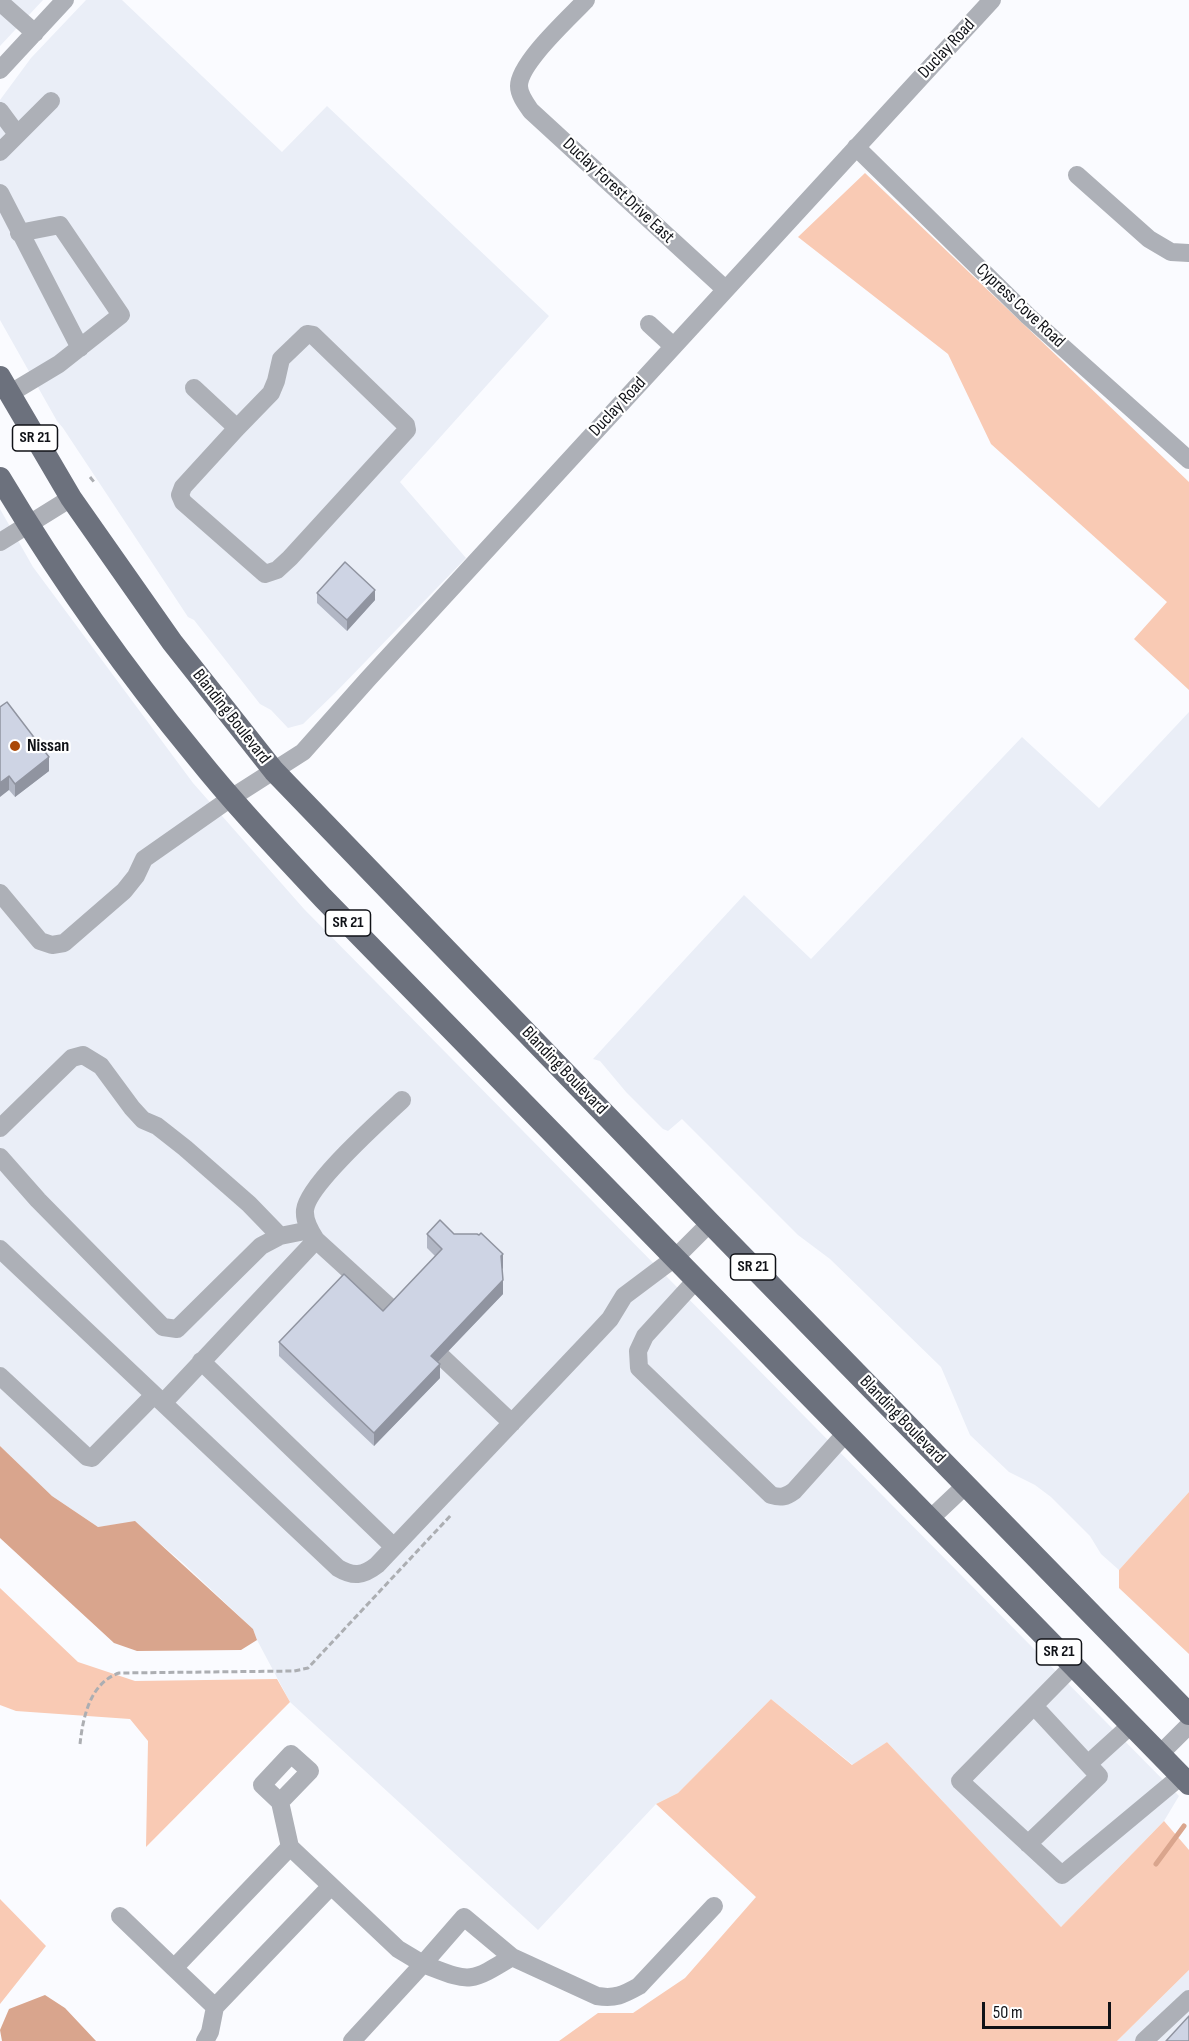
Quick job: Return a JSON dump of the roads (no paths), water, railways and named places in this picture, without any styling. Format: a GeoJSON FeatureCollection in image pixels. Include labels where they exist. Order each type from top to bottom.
{"type":"FeatureCollection","features":[{"type":"Feature","properties":{"kind":"main road","name":"Blanding Boulevard"},"geometry":{"type":"LineString","coordinates":[[5,386],[71,498],[172,642],[274,771],[710,1223],[1189,1714]]}},
{"type":"Feature","properties":{"kind":"main road","name":"SR 21"},"geometry":{"type":"LineString","coordinates":[[0,478],[28,525],[87,612],[151,699],[231,798],[323,898],[1185,1780]]}},
{"type":"Feature","properties":{"kind":"street"},"geometry":{"type":"LineString","coordinates":[[0,70],[66,0]]}},
{"type":"Feature","properties":{"kind":"street","name":"Duclay Forest Drive East"},"geometry":{"type":"LineString","coordinates":[[586,0],[532,58],[523,71],[519,86],[524,100],[531,111],[725,289]]}},
{"type":"Feature","properties":{"kind":"street","name":"Duclay Road"},"geometry":{"type":"LineString","coordinates":[[0,893],[40,941],[52,945],[64,943],[124,891],[136,876],[144,860],[231,798],[303,752],[992,0]]}},
{"type":"Feature","properties":{"kind":"street"},"geometry":{"type":"LineString","coordinates":[[0,2],[35,33]]}},
{"type":"Feature","properties":{"kind":"street"},"geometry":{"type":"LineString","coordinates":[[0,152],[51,101]]}},
{"type":"Feature","properties":{"kind":"street"},"geometry":{"type":"LineString","coordinates":[[0,111],[17,134]]}},
{"type":"Feature","properties":{"kind":"street","name":"Cypress Cove Road"},"geometry":{"type":"LineString","coordinates":[[856,147],[1028,316],[1189,460]]}},
{"type":"Feature","properties":{"kind":"street"},"geometry":{"type":"LineString","coordinates":[[1077,175],[1149,239],[1171,252],[1189,253]]}},
{"type":"Feature","properties":{"kind":"street"},"geometry":{"type":"LineString","coordinates":[[0,193],[11,228],[80,348]]}},
{"type":"Feature","properties":{"kind":"street"},"geometry":{"type":"LineString","coordinates":[[5,386],[60,364],[122,315],[60,225],[11,228]]}},
{"type":"Feature","properties":{"kind":"street"},"geometry":{"type":"LineString","coordinates":[[649,324],[673,346]]}},
{"type":"Feature","properties":{"kind":"street"},"geometry":{"type":"LineString","coordinates":[[307,334],[313,335],[406,425],[407,430],[290,558],[267,575],[183,502],[180,495],[183,487],[237,428],[271,393],[281,358],[307,334]]}},
{"type":"Feature","properties":{"kind":"street"},"geometry":{"type":"LineString","coordinates":[[194,388],[237,428]]}},
{"type":"Feature","properties":{"kind":"street"},"geometry":{"type":"LineString","coordinates":[[0,543],[71,498]]}},
{"type":"Feature","properties":{"kind":"street"},"geometry":{"type":"LineString","coordinates":[[0,1128],[72,1058],[83,1055],[101,1066],[143,1120],[157,1126],[185,1148],[249,1204],[280,1236]]}},
{"type":"Feature","properties":{"kind":"street"},"geometry":{"type":"LineString","coordinates":[[394,1312],[313,1235],[305,1210],[315,1190],[402,1100]]}},
{"type":"Feature","properties":{"kind":"street"},"geometry":{"type":"LineString","coordinates":[[0,1157],[38,1200],[163,1327],[177,1329],[261,1246],[280,1236],[313,1235]]}},
{"type":"Feature","properties":{"kind":"street"},"geometry":{"type":"LineString","coordinates":[[0,1249],[338,1568],[355,1575],[369,1571],[394,1546],[596,1334],[624,1296],[676,1257],[710,1223]]}},
{"type":"Feature","properties":{"kind":"street"},"geometry":{"type":"LineString","coordinates":[[0,1376],[87,1457],[92,1458],[201,1361],[313,1235]]}},
{"type":"Feature","properties":{"kind":"street"},"geometry":{"type":"LineString","coordinates":[[697,1279],[645,1336],[638,1351],[639,1368],[771,1495],[779,1498],[786,1497],[794,1491],[846,1433]]}},
{"type":"Feature","properties":{"kind":"street"},"geometry":{"type":"LineString","coordinates":[[442,1357],[512,1423]]}},
{"type":"Feature","properties":{"kind":"street"},"geometry":{"type":"LineString","coordinates":[[201,1361],[394,1546]]}},
{"type":"Feature","properties":{"kind":"street"},"geometry":{"type":"LineString","coordinates":[[930,1519],[966,1485]]}},
{"type":"Feature","properties":{"kind":"street"},"geometry":{"type":"LineString","coordinates":[[1073,1666],[960,1781],[1062,1875],[1185,1780]]}},
{"type":"Feature","properties":{"kind":"street"},"geometry":{"type":"LineString","coordinates":[[1028,1844],[1099,1776],[1037,1704]]}},
{"type":"Feature","properties":{"kind":"street"},"geometry":{"type":"LineString","coordinates":[[1088,1764],[1131,1725]]}},
{"type":"Feature","properties":{"kind":"street"},"geometry":{"type":"LineString","coordinates":[[1160,1754],[1189,1725]]}},
{"type":"Feature","properties":{"kind":"street"},"geometry":{"type":"LineString","coordinates":[[280,1802],[290,1847],[398,1949],[423,1964],[461,1979],[480,1976],[512,1957]]}},
{"type":"Feature","properties":{"kind":"street"},"geometry":{"type":"LineString","coordinates":[[174,1968],[290,1847]]}},
{"type":"Feature","properties":{"kind":"street"},"geometry":{"type":"LineString","coordinates":[[205,2041],[210,2032],[215,2007],[331,1886]]}},
{"type":"Feature","properties":{"kind":"street"},"geometry":{"type":"LineString","coordinates":[[352,2041],[464,1917],[512,1957],[597,1996],[611,1998],[625,1994],[639,1986],[714,1906]]}},
{"type":"Feature","properties":{"kind":"street"},"geometry":{"type":"LineString","coordinates":[[120,1916],[215,2007]]}},
{"type":"Feature","properties":{"kind":"street"},"geometry":{"type":"LineString","coordinates":[[1144,2041],[1189,1999]]}},
{"type":"Feature","properties":{"kind":"street"},"geometry":{"type":"LineString","coordinates":[[1166,2041],[1189,2011]]}},
{"type":"Feature","properties":{"kind":"waterway"},"geometry":{"type":"LineString","coordinates":[[1156,1864],[1184,1826]]}},
{"type":"Feature","properties":{"kind":"place","name":"Nissan"},"geometry":{"type":"Point","coordinates":[15,746]}}]}
